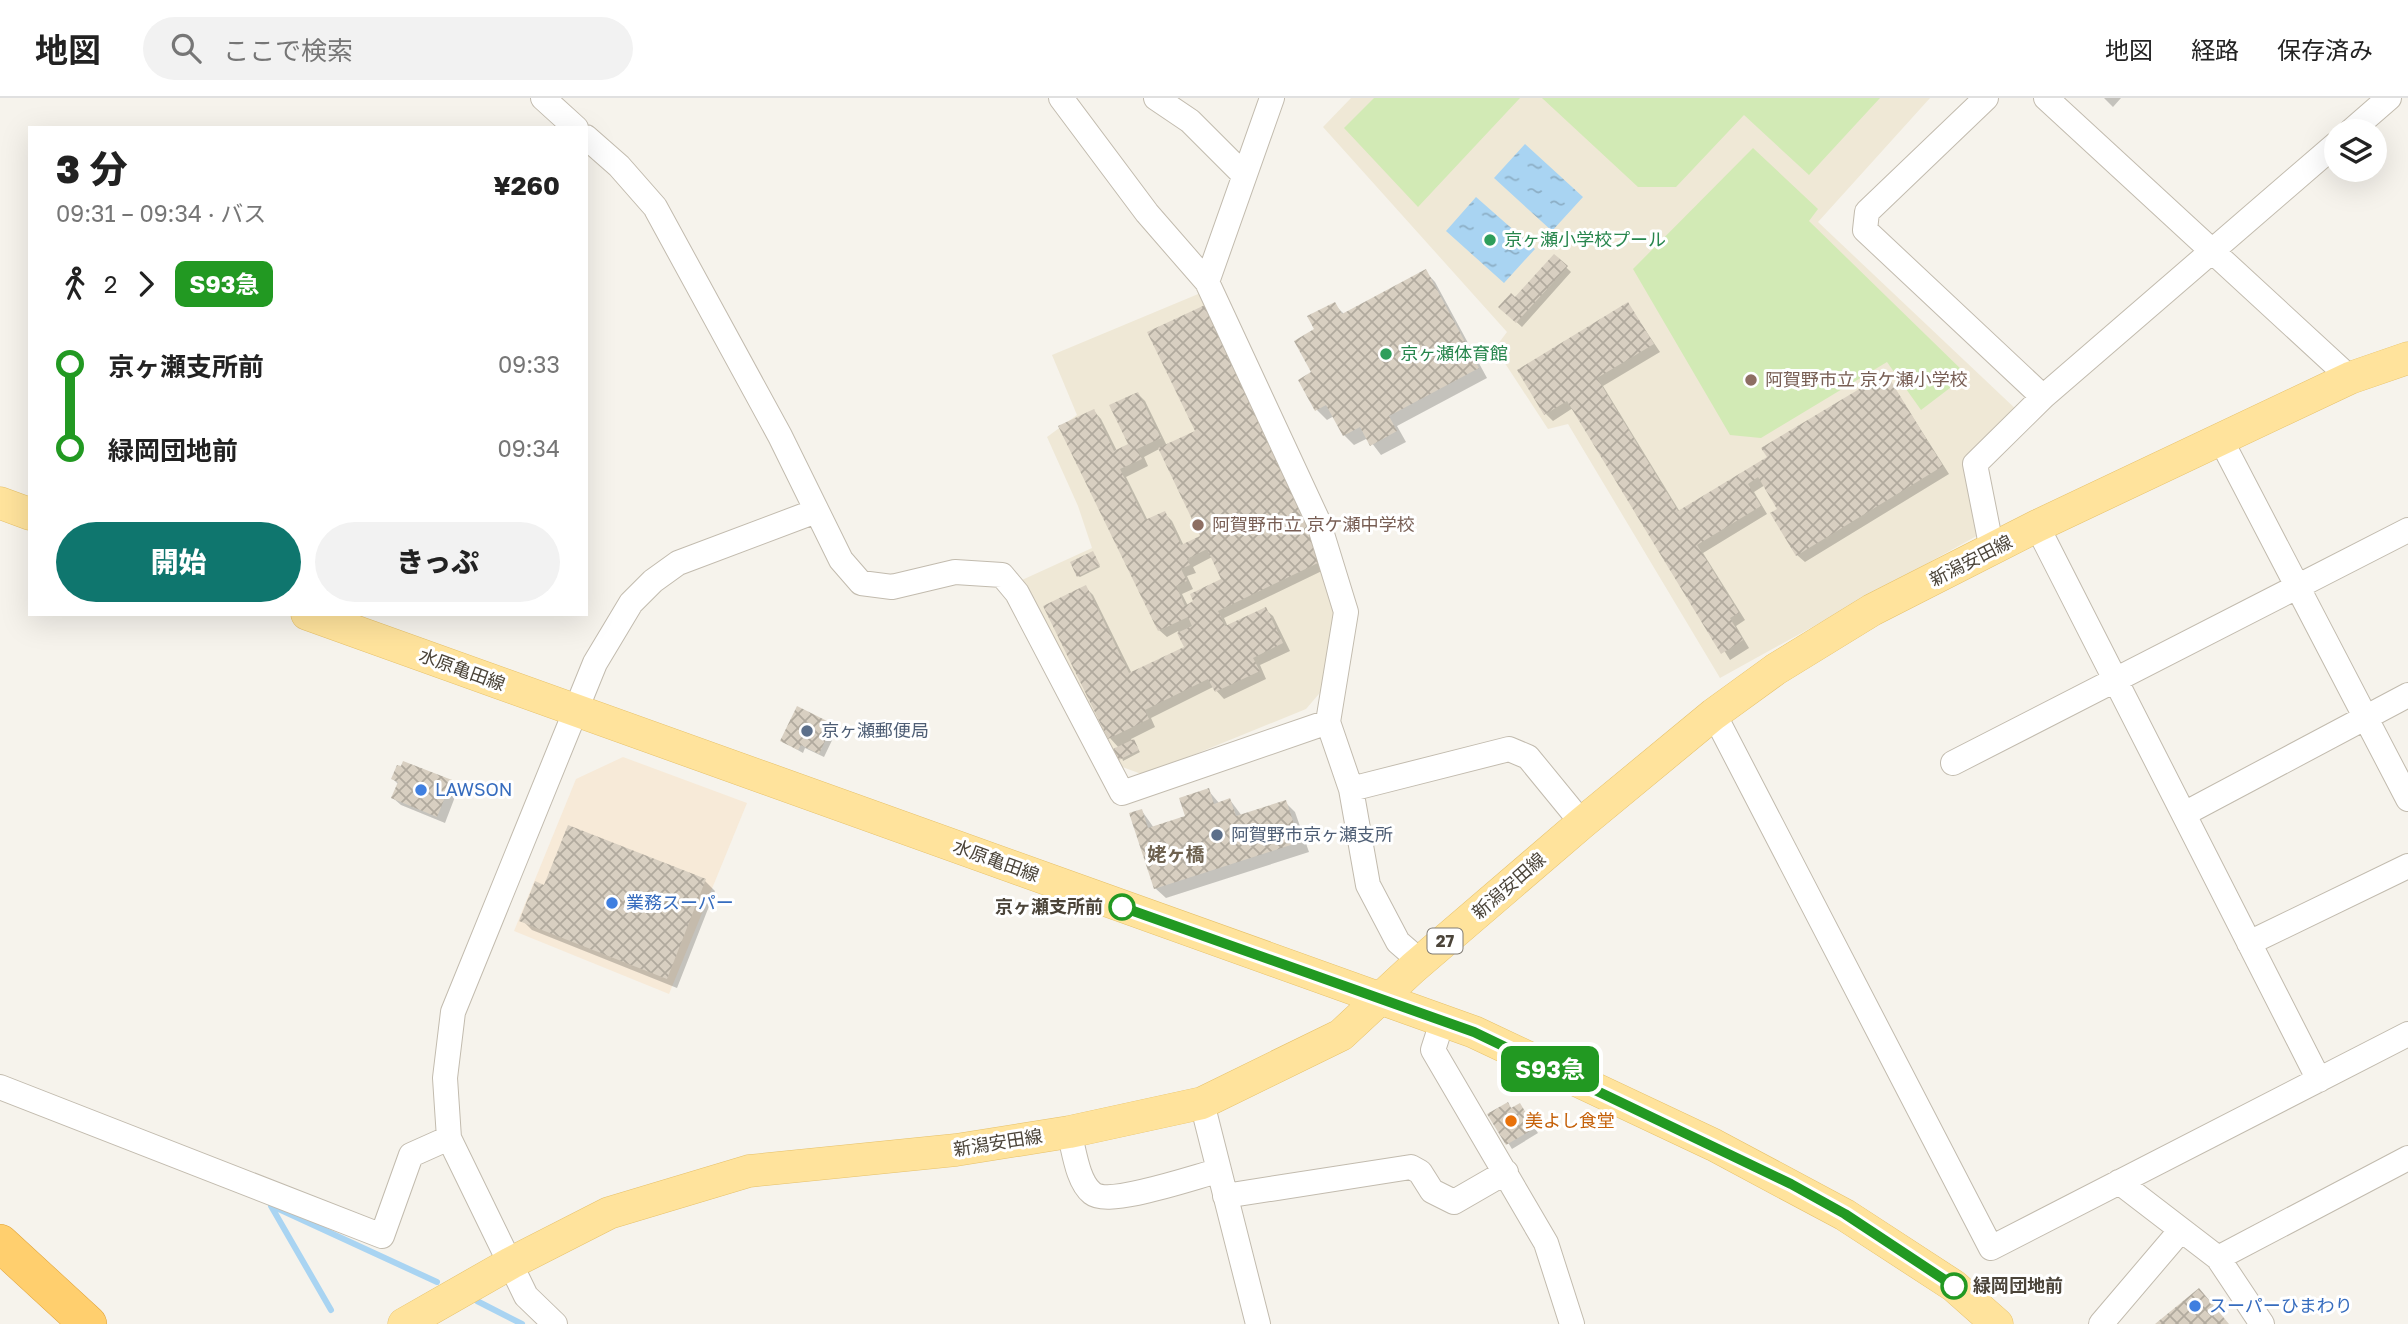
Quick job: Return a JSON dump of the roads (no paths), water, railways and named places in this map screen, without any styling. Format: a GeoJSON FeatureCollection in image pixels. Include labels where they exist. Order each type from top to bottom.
{"type":"FeatureCollection","features":[{"type":"Feature","properties":{"kind":"highway"},"geometry":{"type":"LineString","coordinates":[[0,1243],[88,1324]]}},
{"type":"Feature","properties":{"kind":"main road","name":"新潟安田線"},"geometry":{"type":"LineString","coordinates":[[404,1324],[510,1263],[609,1213],[749,1171],[956,1150],[1069,1132],[1202,1103],[1341,1035],[1582,823],[1714,714],[1776,669],[1872,610],[2037,526],[2350,378],[2408,358]]}},
{"type":"Feature","properties":{"kind":"main road"},"geometry":{"type":"LineString","coordinates":[[0,503],[28,513]]}},
{"type":"Feature","properties":{"kind":"main road","name":"水原亀田線"},"geometry":{"type":"LineString","coordinates":[[313,616],[1336,982],[1379,1001],[1474,1032],[1791,1184],[1904,1252],[1954,1286],[1997,1324]]}},
{"type":"Feature","properties":{"kind":"street"},"geometry":{"type":"LineString","coordinates":[[543,98],[574,126]]}},
{"type":"Feature","properties":{"kind":"street"},"geometry":{"type":"LineString","coordinates":[[1061,98],[1147,213],[1207,282],[1318,521],[1346,612],[1328,722],[1351,789],[1368,885],[1398,942],[1421,962]]}},
{"type":"Feature","properties":{"kind":"street"},"geometry":{"type":"LineString","coordinates":[[1157,98],[1190,121],[1244,175]]}},
{"type":"Feature","properties":{"kind":"street"},"geometry":{"type":"LineString","coordinates":[[1207,282],[1272,98]]}},
{"type":"Feature","properties":{"kind":"street"},"geometry":{"type":"LineString","coordinates":[[1986,98],[1867,212],[1865,230],[2043,397]]}},
{"type":"Feature","properties":{"kind":"street"},"geometry":{"type":"LineString","coordinates":[[2046,98],[2350,378]]}},
{"type":"Feature","properties":{"kind":"street"},"geometry":{"type":"LineString","coordinates":[[2365,119],[2389,98]]}},
{"type":"Feature","properties":{"kind":"street"},"geometry":{"type":"LineString","coordinates":[[588,139],[619,166],[655,206],[780,436],[841,560],[862,583],[892,587],[955,572],[1002,575],[1017,593],[1122,793],[1328,722]]}},
{"type":"Feature","properties":{"kind":"street"},"geometry":{"type":"LineString","coordinates":[[1992,550],[1975,464],[2043,397],[2324,155]]}},
{"type":"Feature","properties":{"kind":"street"},"geometry":{"type":"LineString","coordinates":[[2221,440],[2408,799]]}},
{"type":"Feature","properties":{"kind":"street"},"geometry":{"type":"LineString","coordinates":[[555,1324],[526,1296],[449,1138],[445,1078],[453,1012],[595,663],[612,630],[631,603],[653,581],[678,563],[816,511]]}},
{"type":"Feature","properties":{"kind":"street"},"geometry":{"type":"LineString","coordinates":[[2037,526],[2319,1080]]}},
{"type":"Feature","properties":{"kind":"street"},"geometry":{"type":"LineString","coordinates":[[1953,764],[2408,530]]}},
{"type":"Feature","properties":{"kind":"street"},"geometry":{"type":"LineString","coordinates":[[2183,814],[2408,695]]}},
{"type":"Feature","properties":{"kind":"street"},"geometry":{"type":"LineString","coordinates":[[1714,714],[1991,1248],[2408,1034]]}},
{"type":"Feature","properties":{"kind":"street"},"geometry":{"type":"LineString","coordinates":[[1351,789],[1509,749],[1528,757],[1582,823]]}},
{"type":"Feature","properties":{"kind":"street"},"geometry":{"type":"LineString","coordinates":[[2249,943],[2408,866]]}},
{"type":"Feature","properties":{"kind":"street"},"geometry":{"type":"LineString","coordinates":[[1442,1022],[1433,1050],[1546,1243],[1572,1324]]}},
{"type":"Feature","properties":{"kind":"street"},"geometry":{"type":"LineString","coordinates":[[0,1087],[382,1236],[411,1155],[449,1138]]}},
{"type":"Feature","properties":{"kind":"street"},"geometry":{"type":"LineString","coordinates":[[1202,1103],[1255,1323]]}},
{"type":"Feature","properties":{"kind":"street"},"geometry":{"type":"LineString","coordinates":[[1069,1132],[1084,1184],[1093,1194],[1111,1198],[1218,1171]]}},
{"type":"Feature","properties":{"kind":"street"},"geometry":{"type":"LineString","coordinates":[[2218,1258],[2408,1158]]}},
{"type":"Feature","properties":{"kind":"street"},"geometry":{"type":"LineString","coordinates":[[1224,1196],[1411,1167],[1420,1171],[1432,1191],[1454,1202],[1506,1172]]}},
{"type":"Feature","properties":{"kind":"street"},"geometry":{"type":"LineString","coordinates":[[2119,1182],[2218,1258],[2262,1324]]}},
{"type":"Feature","properties":{"kind":"street"},"geometry":{"type":"LineString","coordinates":[[2101,1324],[2181,1230]]}},
{"type":"Feature","properties":{"kind":"water"},"geometry":{"type":"Polygon","coordinates":[[[1525,144],[1583,197],[1552,231],[1494,178],[1525,144]]]}},
{"type":"Feature","properties":{"kind":"water","name":"京ヶ瀬小学校プール"},"geometry":{"type":"Polygon","coordinates":[[[1476,197],[1535,249],[1504,283],[1446,231],[1476,197]]]}},
{"type":"Feature","properties":{"kind":"waterway"},"geometry":{"type":"LineString","coordinates":[[271,1206],[331,1310]]}},
{"type":"Feature","properties":{"kind":"waterway"},"geometry":{"type":"LineString","coordinates":[[272,1206],[437,1282]]}},
{"type":"Feature","properties":{"kind":"waterway"},"geometry":{"type":"LineString","coordinates":[[477,1301],[522,1324]]}},
{"type":"Feature","properties":{"kind":"place","name":"京ヶ瀬小学校プール"},"geometry":{"type":"Point","coordinates":[1490,240]}},
{"type":"Feature","properties":{"kind":"place","name":"京ヶ瀬体育館"},"geometry":{"type":"Point","coordinates":[1386,354]}},
{"type":"Feature","properties":{"kind":"place","name":"阿賀野市立 京ケ瀬小学校"},"geometry":{"type":"Point","coordinates":[1751,380]}},
{"type":"Feature","properties":{"kind":"place","name":"阿賀野市立 京ケ瀬中学校"},"geometry":{"type":"Point","coordinates":[1198,525]}},
{"type":"Feature","properties":{"kind":"place","name":"京ヶ瀬郵便局"},"geometry":{"type":"Point","coordinates":[807,731]}},
{"type":"Feature","properties":{"kind":"place","name":"LAWSON"},"geometry":{"type":"Point","coordinates":[421,790]}},
{"type":"Feature","properties":{"kind":"place","name":"阿賀野市京ヶ瀬支所"},"geometry":{"type":"Point","coordinates":[1217,835]}},
{"type":"Feature","properties":{"kind":"place","name":"業務スーパー"},"geometry":{"type":"Point","coordinates":[612,903]}},
{"type":"Feature","properties":{"kind":"place","name":"京ヶ瀬支所前"},"geometry":{"type":"Point","coordinates":[1122,907]}},
{"type":"Feature","properties":{"kind":"place","name":"美よし食堂"},"geometry":{"type":"Point","coordinates":[1511,1121]}},
{"type":"Feature","properties":{"kind":"place","name":"緑岡団地前"},"geometry":{"type":"Point","coordinates":[1954,1286]}},
{"type":"Feature","properties":{"kind":"place","name":"スーパーひまわり"},"geometry":{"type":"Point","coordinates":[2195,1306]}},
{"type":"Feature","properties":{"kind":"district","name":"姥ヶ橋"},"geometry":{"type":"Point","coordinates":[1176,854]}}]}
